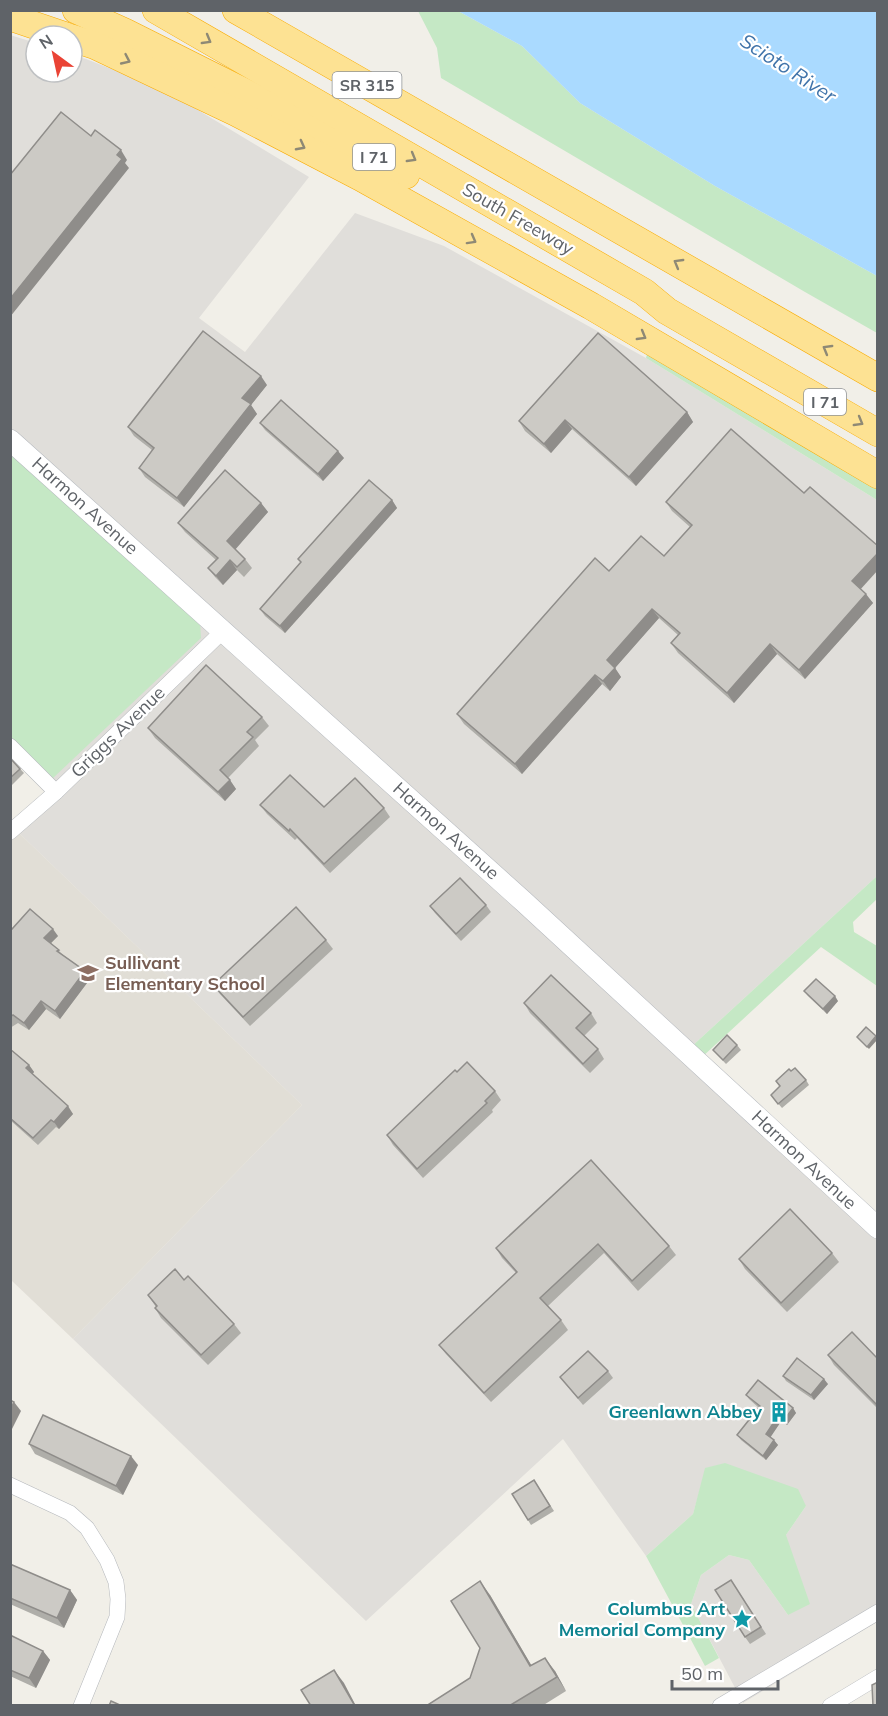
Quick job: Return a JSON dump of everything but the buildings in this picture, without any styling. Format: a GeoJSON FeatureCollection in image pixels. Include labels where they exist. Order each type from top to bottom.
{"type":"FeatureCollection","features":[{"type":"Feature","properties":{"kind":"highway","name":"I 71"},"geometry":{"type":"LineString","coordinates":[[76,10],[125,32],[366,153],[636,303],[667,311]]}},
{"type":"Feature","properties":{"kind":"highway","name":"South Freeway"},"geometry":{"type":"LineString","coordinates":[[156,10],[634,286],[667,311],[878,433]]}},
{"type":"Feature","properties":{"kind":"highway","name":"SR 315"},"geometry":{"type":"LineString","coordinates":[[236,10],[498,160]]}},
{"type":"Feature","properties":{"kind":"highway","name":"I 71"},"geometry":{"type":"LineString","coordinates":[[274,10],[498,160],[878,378]]}},
{"type":"Feature","properties":{"kind":"highway"},"geometry":{"type":"LineString","coordinates":[[10,17],[31,24]]}},
{"type":"Feature","properties":{"kind":"highway"},"geometry":{"type":"LineString","coordinates":[[84,42],[235,112],[360,177],[591,306],[878,475]]}},
{"type":"Feature","properties":{"kind":"main road","name":"Harmon Avenue"},"geometry":{"type":"LineString","coordinates":[[10,440],[523,901],[878,1228]]}},
{"type":"Feature","properties":{"kind":"street","name":"Griggs Avenue"},"geometry":{"type":"LineString","coordinates":[[10,832],[56,792],[224,630]]}},
{"type":"Feature","properties":{"kind":"street"},"geometry":{"type":"LineString","coordinates":[[10,746],[56,792]]}},
{"type":"Feature","properties":{"kind":"street"},"geometry":{"type":"LineString","coordinates":[[10,1485],[70,1513],[87,1528],[107,1560],[116,1582],[117,1617],[81,1706]]}},
{"type":"Feature","properties":{"kind":"street"},"geometry":{"type":"LineString","coordinates":[[720,1706],[878,1612]]}},
{"type":"Feature","properties":{"kind":"street"},"geometry":{"type":"LineString","coordinates":[[830,1706],[878,1677]]}},
{"type":"Feature","properties":{"kind":"shaded area"},"geometry":{"type":"Polygon","coordinates":[[[10,35],[24,39],[24,84],[84,84],[84,58],[86,59],[163,89],[309,177],[199,318],[245,352],[355,213],[444,246],[646,358],[877,500],[877,876],[690,1048],[877,1223],[877,1622],[743,1703],[691,1604],[701,1575],[729,1555],[749,1560],[788,1615],[786,1535],[806,1506],[706,1468],[693,1514],[646,1556],[563,1439],[366,1621],[73,1339],[302,1105],[19,833],[52,779],[11,447],[10,35]]]}},
{"type":"Feature","properties":{"kind":"shaded area","name":"Sullivant Elementary School"},"geometry":{"type":"Polygon","coordinates":[[[19,833],[302,1105],[73,1339],[11,1280],[10,841],[19,833]]]}},
{"type":"Feature","properties":{"kind":"green space"},"geometry":{"type":"Polygon","coordinates":[[[418,11],[458,11],[522,46],[580,103],[715,186],[877,276],[877,333],[441,78],[437,48],[418,11]]]}},
{"type":"Feature","properties":{"kind":"green space"},"geometry":{"type":"Polygon","coordinates":[[[653,333],[877,471],[877,500],[646,358],[653,333]]]}},
{"type":"Feature","properties":{"kind":"green space"},"geometry":{"type":"Polygon","coordinates":[[[10,447],[200,621],[201,638],[52,779],[11,739],[10,447]]]}},
{"type":"Feature","properties":{"kind":"green space"},"geometry":{"type":"Polygon","coordinates":[[[877,876],[877,899],[853,922],[854,932],[877,946],[877,986],[821,947],[701,1058],[690,1048],[877,876]]]}},
{"type":"Feature","properties":{"kind":"green space"},"geometry":{"type":"Polygon","coordinates":[[[725,1463],[798,1489],[806,1506],[786,1535],[810,1604],[788,1615],[749,1560],[729,1555],[701,1575],[691,1604],[719,1658],[705,1666],[646,1556],[693,1514],[705,1468],[725,1463]]]}},
{"type":"Feature","properties":{"kind":"water","name":"Scioto River"},"geometry":{"type":"Polygon","coordinates":[[[458,11],[877,11],[877,276],[715,186],[580,103],[522,46],[458,11]]]}},
{"type":"Feature","properties":{"kind":"place","name":"Sullivant Elementary School"},"geometry":{"type":"Point","coordinates":[88,973]}},
{"type":"Feature","properties":{"kind":"place","name":"Greenlawn Abbey"},"geometry":{"type":"Point","coordinates":[779,1412]}},
{"type":"Feature","properties":{"kind":"place","name":"Columbus Art Memorial Company"},"geometry":{"type":"Point","coordinates":[742,1619]}}]}
